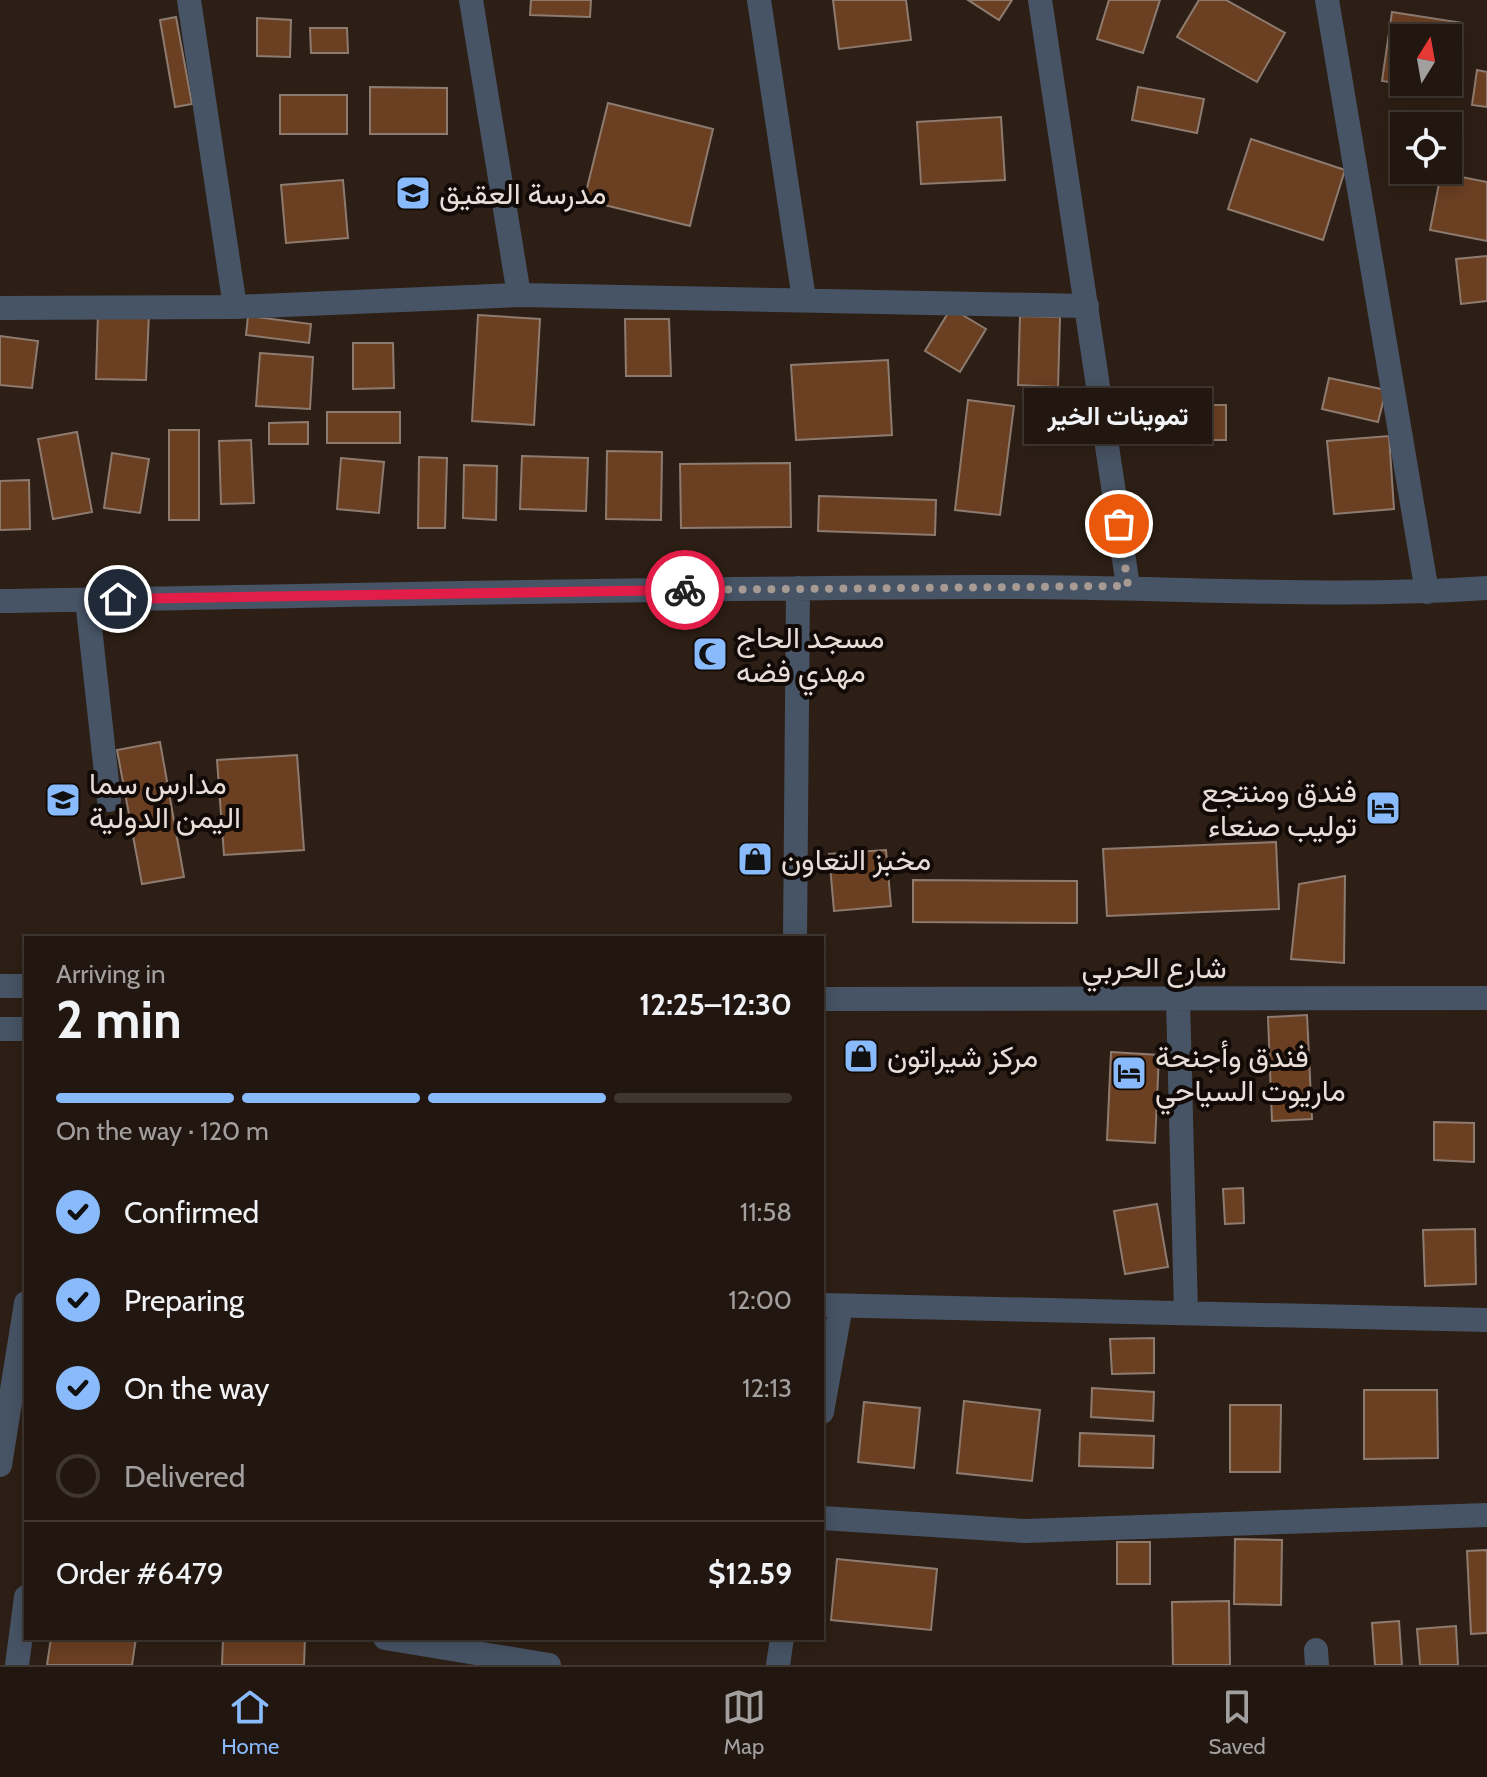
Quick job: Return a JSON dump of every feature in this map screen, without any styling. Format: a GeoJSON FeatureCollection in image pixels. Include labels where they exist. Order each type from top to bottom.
{"type":"FeatureCollection","features":[{"type":"Feature","properties":{"kind":"street"},"geometry":{"type":"LineString","coordinates":[[189,0],[235,307]]}},
{"type":"Feature","properties":{"kind":"street"},"geometry":{"type":"LineString","coordinates":[[471,0],[519,295]]}},
{"type":"Feature","properties":{"kind":"street"},"geometry":{"type":"LineString","coordinates":[[759,0],[804,299]]}},
{"type":"Feature","properties":{"kind":"street"},"geometry":{"type":"LineString","coordinates":[[1040,0],[1128,586]]}},
{"type":"Feature","properties":{"kind":"street"},"geometry":{"type":"LineString","coordinates":[[1327,0],[1427,592]]}},
{"type":"Feature","properties":{"kind":"street"},"geometry":{"type":"LineString","coordinates":[[0,308],[235,307],[519,295],[1087,306]]}},
{"type":"Feature","properties":{"kind":"street"},"geometry":{"type":"LineString","coordinates":[[0,601],[798,588],[1128,586],[1427,592],[1487,588]]}},
{"type":"Feature","properties":{"kind":"street"},"geometry":{"type":"LineString","coordinates":[[795,936],[798,588]]}},
{"type":"Feature","properties":{"kind":"street"},"geometry":{"type":"LineString","coordinates":[[87,600],[109,800]]}},
{"type":"Feature","properties":{"kind":"street"},"geometry":{"type":"LineString","coordinates":[[0,986],[24,986]]}},
{"type":"Feature","properties":{"kind":"street","name":"شارع الحربي"},"geometry":{"type":"LineString","coordinates":[[824,999],[1487,998]]}},
{"type":"Feature","properties":{"kind":"street"},"geometry":{"type":"LineString","coordinates":[[1178,999],[1186,1313]]}},
{"type":"Feature","properties":{"kind":"street"},"geometry":{"type":"LineString","coordinates":[[0,1029],[24,1029]]}},
{"type":"Feature","properties":{"kind":"street"},"geometry":{"type":"LineString","coordinates":[[824,1388],[831,1305],[1487,1320]]}},
{"type":"Feature","properties":{"kind":"street"},"geometry":{"type":"LineString","coordinates":[[0,1465],[24,1315]]}},
{"type":"Feature","properties":{"kind":"street"},"geometry":{"type":"LineString","coordinates":[[824,1518],[1025,1531],[1487,1515]]}},
{"type":"Feature","properties":{"kind":"street"},"geometry":{"type":"LineString","coordinates":[[17,1665],[24,1612]]}},
{"type":"Feature","properties":{"kind":"street"},"geometry":{"type":"LineString","coordinates":[[397,1640],[549,1665]]}},
{"type":"Feature","properties":{"kind":"street"},"geometry":{"type":"LineString","coordinates":[[778,1665],[782,1640]]}},
{"type":"Feature","properties":{"kind":"building"},"geometry":{"type":"Polygon","coordinates":[[[531,0],[591,0],[590,17],[530,15],[531,0]]]}},
{"type":"Feature","properties":{"kind":"building"},"geometry":{"type":"Polygon","coordinates":[[[833,0],[906,0],[911,40],[839,49],[833,0]]]}},
{"type":"Feature","properties":{"kind":"building"},"geometry":{"type":"Polygon","coordinates":[[[968,0],[1012,0],[999,20],[968,0]]]}},
{"type":"Feature","properties":{"kind":"building"},"geometry":{"type":"Polygon","coordinates":[[[1109,0],[1160,0],[1143,53],[1097,39],[1109,0]]]}},
{"type":"Feature","properties":{"kind":"building"},"geometry":{"type":"Polygon","coordinates":[[[1199,0],[1226,0],[1285,33],[1257,82],[1177,37],[1199,0]]]}},
{"type":"Feature","properties":{"kind":"building"},"geometry":{"type":"Polygon","coordinates":[[[1392,12],[1463,23],[1462,31],[1462,24],[1390,24],[1392,12]]]}},
{"type":"Feature","properties":{"kind":"building"},"geometry":{"type":"Polygon","coordinates":[[[176,17],[192,104],[175,107],[160,20],[176,17]]]}},
{"type":"Feature","properties":{"kind":"building"},"geometry":{"type":"Polygon","coordinates":[[[257,18],[291,20],[290,57],[257,56],[257,18]]]}},
{"type":"Feature","properties":{"kind":"building"},"geometry":{"type":"Polygon","coordinates":[[[1390,26],[1390,82],[1382,81],[1390,26]]]}},
{"type":"Feature","properties":{"kind":"building"},"geometry":{"type":"Polygon","coordinates":[[[310,28],[347,28],[348,53],[311,53],[310,28]]]}},
{"type":"Feature","properties":{"kind":"building"},"geometry":{"type":"Polygon","coordinates":[[[1477,70],[1487,72],[1487,107],[1472,105],[1477,70]]]}},
{"type":"Feature","properties":{"kind":"building"},"geometry":{"type":"Polygon","coordinates":[[[370,87],[447,88],[447,134],[370,134],[370,87]]]}},
{"type":"Feature","properties":{"kind":"building"},"geometry":{"type":"Polygon","coordinates":[[[1138,87],[1204,99],[1197,133],[1132,120],[1138,87]]]}},
{"type":"Feature","properties":{"kind":"building"},"geometry":{"type":"Polygon","coordinates":[[[280,95],[347,95],[347,134],[280,134],[280,95]]]}},
{"type":"Feature","properties":{"kind":"building"},"geometry":{"type":"Polygon","coordinates":[[[608,103],[713,129],[690,226],[584,200],[608,103]]]}},
{"type":"Feature","properties":{"kind":"building"},"geometry":{"type":"Polygon","coordinates":[[[1001,117],[1005,180],[921,184],[917,122],[1001,117]]]}},
{"type":"Feature","properties":{"kind":"building"},"geometry":{"type":"Polygon","coordinates":[[[1251,139],[1345,170],[1323,240],[1228,209],[1251,139]]]}},
{"type":"Feature","properties":{"kind":"building"},"geometry":{"type":"Polygon","coordinates":[[[1462,177],[1487,182],[1487,241],[1430,230],[1439,184],[1462,184],[1462,177]]]}},
{"type":"Feature","properties":{"kind":"building"},"geometry":{"type":"Polygon","coordinates":[[[343,180],[348,238],[286,243],[281,185],[343,180]]]}},
{"type":"Feature","properties":{"kind":"building"},"geometry":{"type":"Polygon","coordinates":[[[1487,256],[1487,301],[1461,304],[1456,259],[1487,256]]]}},
{"type":"Feature","properties":{"kind":"building"},"geometry":{"type":"Polygon","coordinates":[[[951,308],[986,329],[960,372],[925,351],[951,308]]]}},
{"type":"Feature","properties":{"kind":"building"},"geometry":{"type":"Polygon","coordinates":[[[98,312],[149,314],[146,380],[96,379],[98,312]]]}},
{"type":"Feature","properties":{"kind":"building"},"geometry":{"type":"Polygon","coordinates":[[[478,315],[540,319],[534,425],[472,421],[478,315]]]}},
{"type":"Feature","properties":{"kind":"building"},"geometry":{"type":"Polygon","coordinates":[[[248,316],[311,324],[309,343],[246,335],[248,316]]]}},
{"type":"Feature","properties":{"kind":"building"},"geometry":{"type":"Polygon","coordinates":[[[1020,316],[1060,317],[1058,387],[1018,385],[1020,316]]]}},
{"type":"Feature","properties":{"kind":"building"},"geometry":{"type":"Polygon","coordinates":[[[625,319],[669,319],[671,376],[626,376],[625,319]]]}},
{"type":"Feature","properties":{"kind":"building"},"geometry":{"type":"Polygon","coordinates":[[[0,336],[38,341],[32,388],[0,385],[0,336]]]}},
{"type":"Feature","properties":{"kind":"building"},"geometry":{"type":"Polygon","coordinates":[[[353,343],[393,343],[394,388],[353,389],[353,343]]]}},
{"type":"Feature","properties":{"kind":"building"},"geometry":{"type":"Polygon","coordinates":[[[260,353],[313,357],[310,409],[256,406],[260,353]]]}},
{"type":"Feature","properties":{"kind":"building"},"geometry":{"type":"Polygon","coordinates":[[[888,360],[892,435],[796,440],[791,365],[888,360]]]}},
{"type":"Feature","properties":{"kind":"building"},"geometry":{"type":"Polygon","coordinates":[[[1329,378],[1386,390],[1378,422],[1322,409],[1329,378]]]}},
{"type":"Feature","properties":{"kind":"building"},"geometry":{"type":"Polygon","coordinates":[[[968,400],[1014,406],[1000,515],[955,510],[968,400]]]}},
{"type":"Feature","properties":{"kind":"building"},"geometry":{"type":"Polygon","coordinates":[[[1177,405],[1226,405],[1226,440],[1176,440],[1177,405]]]}},
{"type":"Feature","properties":{"kind":"building"},"geometry":{"type":"Polygon","coordinates":[[[327,412],[400,412],[400,443],[327,443],[327,412]]]}},
{"type":"Feature","properties":{"kind":"building"},"geometry":{"type":"Polygon","coordinates":[[[308,422],[308,444],[269,444],[269,423],[308,422]]]}},
{"type":"Feature","properties":{"kind":"building"},"geometry":{"type":"Polygon","coordinates":[[[169,430],[199,430],[199,520],[169,520],[169,430]]]}},
{"type":"Feature","properties":{"kind":"building"},"geometry":{"type":"Polygon","coordinates":[[[77,432],[92,512],[53,519],[38,439],[77,432]]]}},
{"type":"Feature","properties":{"kind":"building"},"geometry":{"type":"Polygon","coordinates":[[[1389,436],[1394,509],[1334,514],[1327,441],[1389,436]]]}},
{"type":"Feature","properties":{"kind":"building"},"geometry":{"type":"Polygon","coordinates":[[[251,440],[254,503],[221,504],[219,441],[251,440]]]}},
{"type":"Feature","properties":{"kind":"building"},"geometry":{"type":"Polygon","coordinates":[[[607,451],[662,452],[661,520],[606,519],[607,451]]]}},
{"type":"Feature","properties":{"kind":"building"},"geometry":{"type":"Polygon","coordinates":[[[112,453],[149,459],[140,513],[104,508],[112,453]]]}},
{"type":"Feature","properties":{"kind":"building"},"geometry":{"type":"Polygon","coordinates":[[[522,456],[588,458],[586,511],[520,509],[522,456]]]}},
{"type":"Feature","properties":{"kind":"building"},"geometry":{"type":"Polygon","coordinates":[[[419,457],[447,458],[445,528],[418,528],[419,457]]]}},
{"type":"Feature","properties":{"kind":"building"},"geometry":{"type":"Polygon","coordinates":[[[341,458],[384,462],[379,513],[337,509],[341,458]]]}},
{"type":"Feature","properties":{"kind":"building"},"geometry":{"type":"Polygon","coordinates":[[[790,463],[791,527],[681,528],[680,464],[790,463]]]}},
{"type":"Feature","properties":{"kind":"building"},"geometry":{"type":"Polygon","coordinates":[[[464,465],[497,466],[496,520],[463,518],[464,465]]]}},
{"type":"Feature","properties":{"kind":"building"},"geometry":{"type":"Polygon","coordinates":[[[29,480],[30,529],[0,530],[0,481],[29,480]]]}},
{"type":"Feature","properties":{"kind":"building"},"geometry":{"type":"Polygon","coordinates":[[[819,496],[936,500],[935,535],[818,531],[819,496]]]}},
{"type":"Feature","properties":{"kind":"building"},"geometry":{"type":"Polygon","coordinates":[[[160,742],[184,877],[142,884],[117,750],[160,742]]]}},
{"type":"Feature","properties":{"kind":"building"},"geometry":{"type":"Polygon","coordinates":[[[297,755],[304,850],[224,855],[217,760],[297,755]]]}},
{"type":"Feature","properties":{"kind":"building"},"geometry":{"type":"Polygon","coordinates":[[[1276,842],[1279,909],[1107,916],[1103,849],[1276,842]]]}},
{"type":"Feature","properties":{"kind":"building"},"geometry":{"type":"Polygon","coordinates":[[[886,850],[891,906],[834,911],[829,854],[886,850]]]}},
{"type":"Feature","properties":{"kind":"building"},"geometry":{"type":"Polygon","coordinates":[[[1345,876],[1344,963],[1291,959],[1299,884],[1345,876]]]}},
{"type":"Feature","properties":{"kind":"building"},"geometry":{"type":"Polygon","coordinates":[[[913,880],[1077,881],[1077,923],[913,922],[913,880]]]}},
{"type":"Feature","properties":{"kind":"building"},"geometry":{"type":"Polygon","coordinates":[[[1307,1015],[1312,1119],[1272,1121],[1268,1017],[1307,1015]]]}},
{"type":"Feature","properties":{"kind":"building"},"geometry":{"type":"Polygon","coordinates":[[[1111,1052],[1159,1055],[1155,1143],[1107,1140],[1111,1052]]]}},
{"type":"Feature","properties":{"kind":"building"},"geometry":{"type":"Polygon","coordinates":[[[1434,1122],[1474,1123],[1474,1162],[1434,1160],[1434,1122]]]}},
{"type":"Feature","properties":{"kind":"building"},"geometry":{"type":"Polygon","coordinates":[[[1243,1188],[1244,1223],[1225,1224],[1223,1189],[1243,1188]]]}},
{"type":"Feature","properties":{"kind":"building"},"geometry":{"type":"Polygon","coordinates":[[[1157,1204],[1168,1267],[1125,1274],[1114,1211],[1157,1204]]]}},
{"type":"Feature","properties":{"kind":"building"},"geometry":{"type":"Polygon","coordinates":[[[1475,1229],[1476,1284],[1425,1286],[1423,1230],[1475,1229]]]}},
{"type":"Feature","properties":{"kind":"building"},"geometry":{"type":"Polygon","coordinates":[[[1154,1338],[1154,1373],[1112,1374],[1110,1339],[1154,1338]]]}},
{"type":"Feature","properties":{"kind":"building"},"geometry":{"type":"Polygon","coordinates":[[[1092,1388],[1154,1392],[1153,1421],[1091,1417],[1092,1388]]]}},
{"type":"Feature","properties":{"kind":"building"},"geometry":{"type":"Polygon","coordinates":[[[1364,1390],[1437,1390],[1438,1458],[1364,1459],[1364,1390]]]}},
{"type":"Feature","properties":{"kind":"building"},"geometry":{"type":"Polygon","coordinates":[[[964,1401],[1040,1410],[1032,1481],[957,1473],[964,1401]]]}},
{"type":"Feature","properties":{"kind":"building"},"geometry":{"type":"Polygon","coordinates":[[[864,1402],[920,1408],[914,1468],[858,1462],[864,1402]]]}},
{"type":"Feature","properties":{"kind":"building"},"geometry":{"type":"Polygon","coordinates":[[[1230,1405],[1281,1405],[1280,1472],[1230,1472],[1230,1405]]]}},
{"type":"Feature","properties":{"kind":"building"},"geometry":{"type":"Polygon","coordinates":[[[1080,1433],[1154,1436],[1153,1468],[1079,1466],[1080,1433]]]}},
{"type":"Feature","properties":{"kind":"building"},"geometry":{"type":"Polygon","coordinates":[[[1235,1539],[1282,1540],[1281,1605],[1234,1604],[1235,1539]]]}},
{"type":"Feature","properties":{"kind":"building"},"geometry":{"type":"Polygon","coordinates":[[[1117,1542],[1150,1542],[1150,1584],[1117,1584],[1117,1542]]]}},
{"type":"Feature","properties":{"kind":"building"},"geometry":{"type":"Polygon","coordinates":[[[1487,1550],[1487,1633],[1471,1634],[1467,1551],[1487,1550]]]}},
{"type":"Feature","properties":{"kind":"building"},"geometry":{"type":"Polygon","coordinates":[[[837,1559],[937,1569],[931,1630],[831,1620],[837,1559]]]}},
{"type":"Feature","properties":{"kind":"building"},"geometry":{"type":"Polygon","coordinates":[[[1229,1601],[1230,1665],[1173,1665],[1172,1602],[1229,1601]]]}},
{"type":"Feature","properties":{"kind":"building"},"geometry":{"type":"Polygon","coordinates":[[[1399,1621],[1402,1665],[1375,1665],[1372,1623],[1399,1621]]]}},
{"type":"Feature","properties":{"kind":"building"},"geometry":{"type":"Polygon","coordinates":[[[1456,1626],[1458,1665],[1420,1665],[1417,1629],[1456,1626]]]}},
{"type":"Feature","properties":{"kind":"building"},"geometry":{"type":"Polygon","coordinates":[[[51,1640],[136,1640],[132,1665],[47,1665],[51,1640]]]}},
{"type":"Feature","properties":{"kind":"building"},"geometry":{"type":"Polygon","coordinates":[[[223,1640],[305,1640],[304,1665],[222,1665],[223,1640]]]}},
{"type":"Feature","properties":{"kind":"way so far"},"geometry":{"type":"LineString","coordinates":[[685,590],[1128,586],[1119,524]]}},
{"type":"Feature","properties":{"kind":"place","name":"مدرسة العقيق"},"geometry":{"type":"Point","coordinates":[413,193]}},
{"type":"Feature","properties":{"kind":"place","name":"تموينات الخير"},"geometry":{"type":"Point","coordinates":[1119,524]}},
{"type":"Feature","properties":{"kind":"place","name":"مسجد الحاج مهدي فضه"},"geometry":{"type":"Point","coordinates":[710,654]}},
{"type":"Feature","properties":{"kind":"place","name":"مدارس سما اليمن الدولية"},"geometry":{"type":"Point","coordinates":[63,800]}},
{"type":"Feature","properties":{"kind":"place","name":"فندق ومنتجع توليب صنعاء"},"geometry":{"type":"Point","coordinates":[1383,808]}},
{"type":"Feature","properties":{"kind":"place","name":"مخبز التعاون"},"geometry":{"type":"Point","coordinates":[755,859]}},
{"type":"Feature","properties":{"kind":"place","name":"مركز شيراتون"},"geometry":{"type":"Point","coordinates":[861,1056]}},
{"type":"Feature","properties":{"kind":"place","name":"فندق وأجنحة ماريوت السياحي"},"geometry":{"type":"Point","coordinates":[1129,1073]}},
{"type":"Feature","properties":{"kind":"route"},"geometry":{"type":"LineString","coordinates":[[118,599],[685,590]]}}]}
